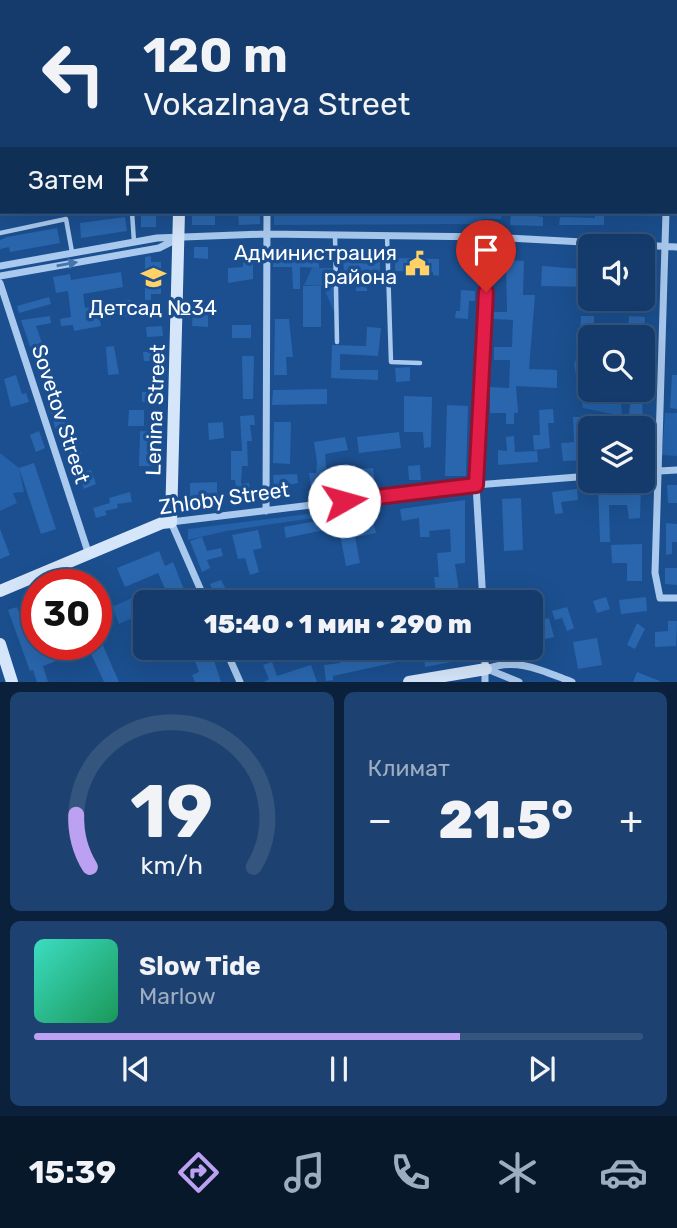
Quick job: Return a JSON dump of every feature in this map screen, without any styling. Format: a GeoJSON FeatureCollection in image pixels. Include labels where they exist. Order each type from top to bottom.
{"type":"FeatureCollection","features":[{"type":"Feature","properties":{"kind":"street","name":"Lenina Street"},"geometry":{"type":"LineString","coordinates":[[179,214],[171,523],[201,590]]}},
{"type":"Feature","properties":{"kind":"street"},"geometry":{"type":"LineString","coordinates":[[265,511],[267,214]]}},
{"type":"Feature","properties":{"kind":"street"},"geometry":{"type":"LineString","coordinates":[[666,214],[655,573],[660,598],[677,598]]}},
{"type":"Feature","properties":{"kind":"street"},"geometry":{"type":"LineString","coordinates":[[0,267],[134,242],[266,234],[489,237],[677,247]]}},
{"type":"Feature","properties":{"kind":"street"},"geometry":{"type":"LineString","coordinates":[[482,590],[476,485],[489,237]]}},
{"type":"Feature","properties":{"kind":"street"},"geometry":{"type":"LineString","coordinates":[[0,276],[159,248],[178,238]]}},
{"type":"Feature","properties":{"kind":"street","name":"Sovetov Street"},"geometry":{"type":"LineString","coordinates":[[0,283],[89,556]]}},
{"type":"Feature","properties":{"kind":"street"},"geometry":{"type":"LineString","coordinates":[[655,471],[677,470]]}},
{"type":"Feature","properties":{"kind":"street","name":"Zhloby Street"},"geometry":{"type":"LineString","coordinates":[[0,591],[89,556],[162,523],[476,485],[578,477]]}},
{"type":"Feature","properties":{"kind":"street"},"geometry":{"type":"LineString","coordinates":[[0,644],[12,682]]}},
{"type":"Feature","properties":{"kind":"street"},"geometry":{"type":"LineString","coordinates":[[230,660],[240,682]]}},
{"type":"Feature","properties":{"kind":"street"},"geometry":{"type":"LineString","coordinates":[[486,675],[504,662],[529,666],[572,682]]}},
{"type":"Feature","properties":{"kind":"street"},"geometry":{"type":"LineString","coordinates":[[409,682],[486,675],[519,682]]}},
{"type":"Feature","properties":{"kind":"lane"},"geometry":{"type":"LineString","coordinates":[[132,214],[134,242]]}},
{"type":"Feature","properties":{"kind":"lane"},"geometry":{"type":"LineString","coordinates":[[0,233],[66,219],[73,253]]}},
{"type":"Feature","properties":{"kind":"lane"},"geometry":{"type":"LineString","coordinates":[[335,234],[337,342]]}},
{"type":"Feature","properties":{"kind":"lane"},"geometry":{"type":"LineString","coordinates":[[387,235],[391,362],[420,363]]}},
{"type":"Feature","properties":{"kind":"shaded area"},"geometry":{"type":"Polygon","coordinates":[[[274,214],[502,214],[501,219],[483,219],[476,224],[274,225],[274,214]]]}},
{"type":"Feature","properties":{"kind":"shaded area"},"geometry":{"type":"Polygon","coordinates":[[[312,268],[334,268],[334,312],[323,286],[304,285],[312,268]]]}},
{"type":"Feature","properties":{"kind":"shaded area"},"geometry":{"type":"Polygon","coordinates":[[[578,352],[578,384],[574,365],[578,352]]]}},
{"type":"Feature","properties":{"kind":"shaded area"},"geometry":{"type":"Polygon","coordinates":[[[582,402],[621,402],[622,416],[583,408],[582,402]]]}},
{"type":"Feature","properties":{"kind":"shaded area"},"geometry":{"type":"Polygon","coordinates":[[[665,413],[677,413],[677,456],[662,455],[665,413]]]}},
{"type":"Feature","properties":{"kind":"shaded area"},"geometry":{"type":"Polygon","coordinates":[[[0,453],[19,468],[24,492],[13,493],[17,503],[0,511],[0,453]]]}},
{"type":"Feature","properties":{"kind":"shaded area"},"geometry":{"type":"Polygon","coordinates":[[[340,510],[341,514],[226,531],[188,540],[188,529],[340,510]]]}},
{"type":"Feature","properties":{"kind":"shaded area"},"geometry":{"type":"Polygon","coordinates":[[[133,597],[133,618],[119,624],[112,607],[133,597]]]}},
{"type":"Feature","properties":{"kind":"building"},"geometry":{"type":"Polygon","coordinates":[[[141,214],[156,214],[156,227],[141,227],[141,214]]]}},
{"type":"Feature","properties":{"kind":"building"},"geometry":{"type":"Polygon","coordinates":[[[192,214],[215,214],[215,225],[192,225],[192,214]]]}},
{"type":"Feature","properties":{"kind":"building"},"geometry":{"type":"Polygon","coordinates":[[[238,214],[260,214],[260,224],[239,225],[238,214]]]}},
{"type":"Feature","properties":{"kind":"building"},"geometry":{"type":"Polygon","coordinates":[[[511,214],[543,217],[543,226],[510,225],[511,214]]]}},
{"type":"Feature","properties":{"kind":"building"},"geometry":{"type":"Polygon","coordinates":[[[595,215],[604,215],[604,225],[559,225],[560,217],[595,218],[595,215]]]}},
{"type":"Feature","properties":{"kind":"building"},"geometry":{"type":"Polygon","coordinates":[[[125,217],[127,231],[81,238],[80,223],[125,217]]]}},
{"type":"Feature","properties":{"kind":"building"},"geometry":{"type":"Polygon","coordinates":[[[57,228],[60,243],[10,252],[9,247],[0,249],[0,240],[7,237],[57,228]]]}},
{"type":"Feature","properties":{"kind":"building"},"geometry":{"type":"Polygon","coordinates":[[[273,246],[319,247],[319,268],[300,267],[300,289],[293,289],[292,267],[273,267],[273,246]]]}},
{"type":"Feature","properties":{"kind":"building"},"geometry":{"type":"Polygon","coordinates":[[[194,247],[208,247],[208,259],[194,258],[194,247]]]}},
{"type":"Feature","properties":{"kind":"building","name":"Детсад №34"},"geometry":{"type":"Polygon","coordinates":[[[151,256],[151,262],[161,262],[161,294],[151,294],[151,300],[145,300],[145,257],[151,256]]]}},
{"type":"Feature","properties":{"kind":"building"},"geometry":{"type":"Polygon","coordinates":[[[380,258],[380,273],[367,273],[367,291],[356,291],[356,272],[344,272],[343,259],[380,258]]]}},
{"type":"Feature","properties":{"kind":"building"},"geometry":{"type":"Polygon","coordinates":[[[395,258],[439,259],[439,276],[433,275],[433,272],[395,271],[395,258]]]}},
{"type":"Feature","properties":{"kind":"building"},"geometry":{"type":"Polygon","coordinates":[[[506,260],[524,261],[523,295],[535,295],[529,369],[557,370],[557,388],[516,386],[518,413],[514,413],[514,424],[506,424],[506,413],[490,413],[490,387],[509,388],[510,360],[494,360],[494,347],[512,347],[513,320],[491,319],[492,312],[507,312],[506,260]]]}},
{"type":"Feature","properties":{"kind":"building"},"geometry":{"type":"Polygon","coordinates":[[[243,263],[253,263],[253,279],[228,283],[228,268],[243,267],[243,263]]]}},
{"type":"Feature","properties":{"kind":"building"},"geometry":{"type":"Polygon","coordinates":[[[542,266],[578,269],[578,287],[541,286],[542,266]]]}},
{"type":"Feature","properties":{"kind":"building"},"geometry":{"type":"Polygon","coordinates":[[[121,272],[123,287],[83,294],[85,308],[98,306],[101,326],[74,331],[73,325],[61,326],[60,319],[71,317],[68,291],[56,293],[53,277],[70,274],[71,280],[121,272]]]}},
{"type":"Feature","properties":{"kind":"building"},"geometry":{"type":"Polygon","coordinates":[[[303,286],[321,286],[321,327],[303,327],[303,286]]]}},
{"type":"Feature","properties":{"kind":"building"},"geometry":{"type":"Polygon","coordinates":[[[461,290],[475,291],[475,301],[469,301],[468,319],[455,318],[456,311],[460,311],[461,290]]]}},
{"type":"Feature","properties":{"kind":"building"},"geometry":{"type":"Polygon","coordinates":[[[49,297],[51,304],[19,313],[17,306],[49,297]]]}},
{"type":"Feature","properties":{"kind":"building"},"geometry":{"type":"Polygon","coordinates":[[[131,300],[132,316],[122,317],[121,301],[131,300]]]}},
{"type":"Feature","properties":{"kind":"building"},"geometry":{"type":"Polygon","coordinates":[[[193,312],[208,313],[208,327],[192,326],[193,312]]]}},
{"type":"Feature","properties":{"kind":"building"},"geometry":{"type":"Polygon","coordinates":[[[50,316],[51,323],[36,326],[46,354],[34,358],[21,320],[50,316]]]}},
{"type":"Feature","properties":{"kind":"building"},"geometry":{"type":"Polygon","coordinates":[[[581,316],[594,316],[594,325],[580,325],[581,316]]]}},
{"type":"Feature","properties":{"kind":"building"},"geometry":{"type":"Polygon","coordinates":[[[629,316],[645,317],[644,325],[628,325],[629,316]]]}},
{"type":"Feature","properties":{"kind":"building"},"geometry":{"type":"Polygon","coordinates":[[[275,319],[289,319],[293,357],[286,357],[287,375],[274,375],[275,319]]]}},
{"type":"Feature","properties":{"kind":"building"},"geometry":{"type":"Polygon","coordinates":[[[232,325],[251,325],[251,338],[232,338],[232,325]]]}},
{"type":"Feature","properties":{"kind":"building"},"geometry":{"type":"Polygon","coordinates":[[[162,326],[163,336],[147,337],[146,327],[162,326]]]}},
{"type":"Feature","properties":{"kind":"building"},"geometry":{"type":"Polygon","coordinates":[[[367,327],[381,328],[378,356],[340,354],[340,370],[378,370],[378,380],[331,378],[332,345],[366,346],[367,327]]]}},
{"type":"Feature","properties":{"kind":"building"},"geometry":{"type":"Polygon","coordinates":[[[114,346],[119,374],[108,375],[106,347],[114,346]]]}},
{"type":"Feature","properties":{"kind":"building"},"geometry":{"type":"Polygon","coordinates":[[[163,351],[163,361],[144,361],[143,352],[163,351]]]}},
{"type":"Feature","properties":{"kind":"building"},"geometry":{"type":"Polygon","coordinates":[[[242,356],[254,356],[253,399],[243,399],[242,356]]]}},
{"type":"Feature","properties":{"kind":"building"},"geometry":{"type":"Polygon","coordinates":[[[51,364],[59,399],[55,400],[61,420],[64,419],[82,455],[74,458],[59,429],[56,430],[45,395],[47,394],[39,368],[51,364]]]}},
{"type":"Feature","properties":{"kind":"building"},"geometry":{"type":"Polygon","coordinates":[[[410,367],[410,381],[396,382],[395,368],[410,367]]]}},
{"type":"Feature","properties":{"kind":"building"},"geometry":{"type":"Polygon","coordinates":[[[16,375],[22,394],[26,393],[29,402],[11,407],[4,379],[16,375]]]}},
{"type":"Feature","properties":{"kind":"building"},"geometry":{"type":"Polygon","coordinates":[[[672,375],[677,375],[677,409],[670,408],[672,375]]]}},
{"type":"Feature","properties":{"kind":"building"},"geometry":{"type":"Polygon","coordinates":[[[151,376],[163,376],[162,401],[142,402],[142,392],[151,392],[151,376]]]}},
{"type":"Feature","properties":{"kind":"building"},"geometry":{"type":"Polygon","coordinates":[[[327,389],[327,404],[272,405],[273,390],[327,389]]]}},
{"type":"Feature","properties":{"kind":"building"},"geometry":{"type":"Polygon","coordinates":[[[404,396],[432,397],[431,447],[424,448],[423,432],[404,432],[404,396]]]}},
{"type":"Feature","properties":{"kind":"building"},"geometry":{"type":"Polygon","coordinates":[[[630,402],[642,402],[643,416],[629,416],[630,402]]]}},
{"type":"Feature","properties":{"kind":"building"},"geometry":{"type":"Polygon","coordinates":[[[447,405],[468,406],[466,476],[445,476],[447,405]]]}},
{"type":"Feature","properties":{"kind":"building"},"geometry":{"type":"Polygon","coordinates":[[[553,409],[554,423],[548,423],[550,448],[534,450],[533,435],[540,435],[539,410],[553,409]]]}},
{"type":"Feature","properties":{"kind":"building"},"geometry":{"type":"Polygon","coordinates":[[[129,410],[144,410],[144,426],[128,426],[129,410]]]}},
{"type":"Feature","properties":{"kind":"building"},"geometry":{"type":"Polygon","coordinates":[[[254,415],[255,425],[250,425],[252,441],[247,441],[248,466],[242,466],[241,484],[249,483],[250,491],[241,493],[241,500],[238,501],[235,480],[231,480],[231,451],[242,451],[240,416],[254,415]]]}},
{"type":"Feature","properties":{"kind":"building"},"geometry":{"type":"Polygon","coordinates":[[[573,417],[578,417],[578,460],[563,461],[561,443],[574,442],[573,417]]]}},
{"type":"Feature","properties":{"kind":"building"},"geometry":{"type":"Polygon","coordinates":[[[223,422],[224,438],[209,440],[208,423],[223,422]]]}},
{"type":"Feature","properties":{"kind":"building"},"geometry":{"type":"Polygon","coordinates":[[[274,422],[291,422],[290,464],[273,463],[274,422]]]}},
{"type":"Feature","properties":{"kind":"building"},"geometry":{"type":"Polygon","coordinates":[[[39,431],[45,448],[36,452],[30,435],[39,431]]]}},
{"type":"Feature","properties":{"kind":"building"},"geometry":{"type":"Polygon","coordinates":[[[140,431],[157,432],[156,466],[139,466],[140,431]]]}},
{"type":"Feature","properties":{"kind":"building"},"geometry":{"type":"Polygon","coordinates":[[[399,432],[401,448],[359,453],[357,437],[399,432]]]}},
{"type":"Feature","properties":{"kind":"building"},"geometry":{"type":"Polygon","coordinates":[[[514,436],[515,452],[537,451],[538,462],[498,465],[498,450],[507,451],[506,437],[514,436]]]}},
{"type":"Feature","properties":{"kind":"building"},"geometry":{"type":"Polygon","coordinates":[[[345,437],[348,450],[325,454],[328,487],[311,489],[309,473],[316,473],[317,462],[314,442],[345,437]]]}},
{"type":"Feature","properties":{"kind":"building"},"geometry":{"type":"Polygon","coordinates":[[[34,463],[56,529],[41,534],[19,468],[34,463]]]}},
{"type":"Feature","properties":{"kind":"building"},"geometry":{"type":"Polygon","coordinates":[[[420,465],[421,480],[409,480],[408,466],[420,465]]]}},
{"type":"Feature","properties":{"kind":"building"},"geometry":{"type":"Polygon","coordinates":[[[373,468],[375,484],[363,486],[361,469],[373,468]]]}},
{"type":"Feature","properties":{"kind":"building"},"geometry":{"type":"Polygon","coordinates":[[[91,470],[96,484],[84,489],[79,474],[91,470]]]}},
{"type":"Feature","properties":{"kind":"building"},"geometry":{"type":"Polygon","coordinates":[[[297,474],[298,483],[274,488],[273,475],[297,474]]]}},
{"type":"Feature","properties":{"kind":"building"},"geometry":{"type":"Polygon","coordinates":[[[217,482],[217,499],[190,499],[190,483],[217,482]]]}},
{"type":"Feature","properties":{"kind":"building"},"geometry":{"type":"Polygon","coordinates":[[[667,485],[677,485],[677,503],[668,503],[667,485]]]}},
{"type":"Feature","properties":{"kind":"building"},"geometry":{"type":"Polygon","coordinates":[[[577,489],[578,500],[561,502],[563,513],[555,514],[552,492],[577,489]]]}},
{"type":"Feature","properties":{"kind":"building"},"geometry":{"type":"Polygon","coordinates":[[[130,492],[132,502],[117,504],[118,508],[105,511],[107,515],[96,518],[93,508],[110,503],[109,498],[130,492]]]}},
{"type":"Feature","properties":{"kind":"building"},"geometry":{"type":"Polygon","coordinates":[[[598,493],[641,493],[640,518],[629,519],[627,505],[609,505],[610,542],[600,542],[598,493]]]}},
{"type":"Feature","properties":{"kind":"building"},"geometry":{"type":"Polygon","coordinates":[[[521,498],[523,550],[504,551],[502,499],[521,498]]]}},
{"type":"Feature","properties":{"kind":"building"},"geometry":{"type":"Polygon","coordinates":[[[465,500],[465,563],[455,564],[459,590],[436,590],[434,577],[439,577],[437,553],[451,552],[450,529],[429,531],[430,537],[420,537],[419,518],[402,521],[400,509],[465,500]]]}},
{"type":"Feature","properties":{"kind":"building"},"geometry":{"type":"Polygon","coordinates":[[[372,517],[376,533],[355,537],[360,563],[346,566],[338,523],[372,517]]]}},
{"type":"Feature","properties":{"kind":"building"},"geometry":{"type":"Polygon","coordinates":[[[323,520],[324,530],[286,538],[284,527],[323,520]]]}},
{"type":"Feature","properties":{"kind":"building"},"geometry":{"type":"Polygon","coordinates":[[[666,523],[677,524],[677,542],[672,542],[672,554],[666,555],[666,523]]]}},
{"type":"Feature","properties":{"kind":"building"},"geometry":{"type":"Polygon","coordinates":[[[0,529],[10,555],[0,559],[0,529]]]}},
{"type":"Feature","properties":{"kind":"building"},"geometry":{"type":"Polygon","coordinates":[[[258,530],[262,548],[253,550],[259,572],[250,575],[245,558],[238,559],[232,535],[258,530]]]}},
{"type":"Feature","properties":{"kind":"building"},"geometry":{"type":"Polygon","coordinates":[[[202,537],[207,551],[221,548],[223,556],[207,560],[210,568],[202,572],[190,541],[202,537]]]}},
{"type":"Feature","properties":{"kind":"building"},"geometry":{"type":"Polygon","coordinates":[[[642,544],[642,581],[627,581],[627,563],[612,563],[611,545],[642,544]]]}},
{"type":"Feature","properties":{"kind":"building"},"geometry":{"type":"Polygon","coordinates":[[[159,551],[165,566],[173,562],[184,590],[166,590],[158,573],[125,587],[117,568],[159,551]]]}},
{"type":"Feature","properties":{"kind":"building"},"geometry":{"type":"Polygon","coordinates":[[[665,568],[677,568],[677,585],[665,584],[665,568]]]}},
{"type":"Feature","properties":{"kind":"building"},"geometry":{"type":"Polygon","coordinates":[[[221,580],[226,590],[212,590],[210,584],[221,580]]]}},
{"type":"Feature","properties":{"kind":"building"},"geometry":{"type":"Polygon","coordinates":[[[606,597],[610,609],[597,613],[593,601],[606,597]]]}},
{"type":"Feature","properties":{"kind":"building"},"geometry":{"type":"Polygon","coordinates":[[[646,597],[647,611],[621,614],[619,600],[646,597]]]}},
{"type":"Feature","properties":{"kind":"building"},"geometry":{"type":"Polygon","coordinates":[[[17,607],[21,618],[21,646],[8,610],[17,607]]]}},
{"type":"Feature","properties":{"kind":"building"},"geometry":{"type":"Polygon","coordinates":[[[567,607],[574,628],[567,631],[562,618],[555,620],[552,611],[567,607]]]}},
{"type":"Feature","properties":{"kind":"building"},"geometry":{"type":"Polygon","coordinates":[[[549,618],[554,637],[545,639],[543,620],[549,618]]]}},
{"type":"Feature","properties":{"kind":"building"},"geometry":{"type":"Polygon","coordinates":[[[668,621],[677,621],[676,646],[655,647],[655,632],[668,631],[668,621]]]}},
{"type":"Feature","properties":{"kind":"building"},"geometry":{"type":"Polygon","coordinates":[[[637,623],[645,629],[635,649],[627,645],[637,623]]]}},
{"type":"Feature","properties":{"kind":"building"},"geometry":{"type":"Polygon","coordinates":[[[597,638],[602,665],[578,669],[573,642],[597,638]]]}},
{"type":"Feature","properties":{"kind":"building"},"geometry":{"type":"Polygon","coordinates":[[[26,660],[59,660],[43,666],[48,682],[37,682],[33,670],[30,671],[26,660]]]}},
{"type":"Feature","properties":{"kind":"building"},"geometry":{"type":"Polygon","coordinates":[[[94,660],[109,660],[119,682],[104,682],[94,660]]]}},
{"type":"Feature","properties":{"kind":"building"},"geometry":{"type":"Polygon","coordinates":[[[194,660],[214,660],[221,682],[195,682],[192,675],[199,672],[194,660]]]}},
{"type":"Feature","properties":{"kind":"building"},"geometry":{"type":"Polygon","coordinates":[[[340,660],[406,660],[333,676],[333,680],[326,681],[324,665],[340,663],[340,660]]]}},
{"type":"Feature","properties":{"kind":"building"},"geometry":{"type":"Polygon","coordinates":[[[424,660],[462,660],[425,667],[424,660]]]}},
{"type":"Feature","properties":{"kind":"building"},"geometry":{"type":"Polygon","coordinates":[[[272,662],[277,676],[311,665],[317,682],[264,682],[269,679],[263,665],[272,662]]]}},
{"type":"Feature","properties":{"kind":"building"},"geometry":{"type":"Polygon","coordinates":[[[637,672],[662,682],[633,682],[637,672]]]}},
{"type":"Feature","properties":{"kind":"place","name":"Администрация района"},"geometry":{"type":"Point","coordinates":[417,264]}},
{"type":"Feature","properties":{"kind":"place","name":"Детсад №34"},"geometry":{"type":"Point","coordinates":[153,278]}},
{"type":"Feature","properties":{"kind":"route"},"geometry":{"type":"LineString","coordinates":[[344,501],[476,485],[486,292]]}}]}
